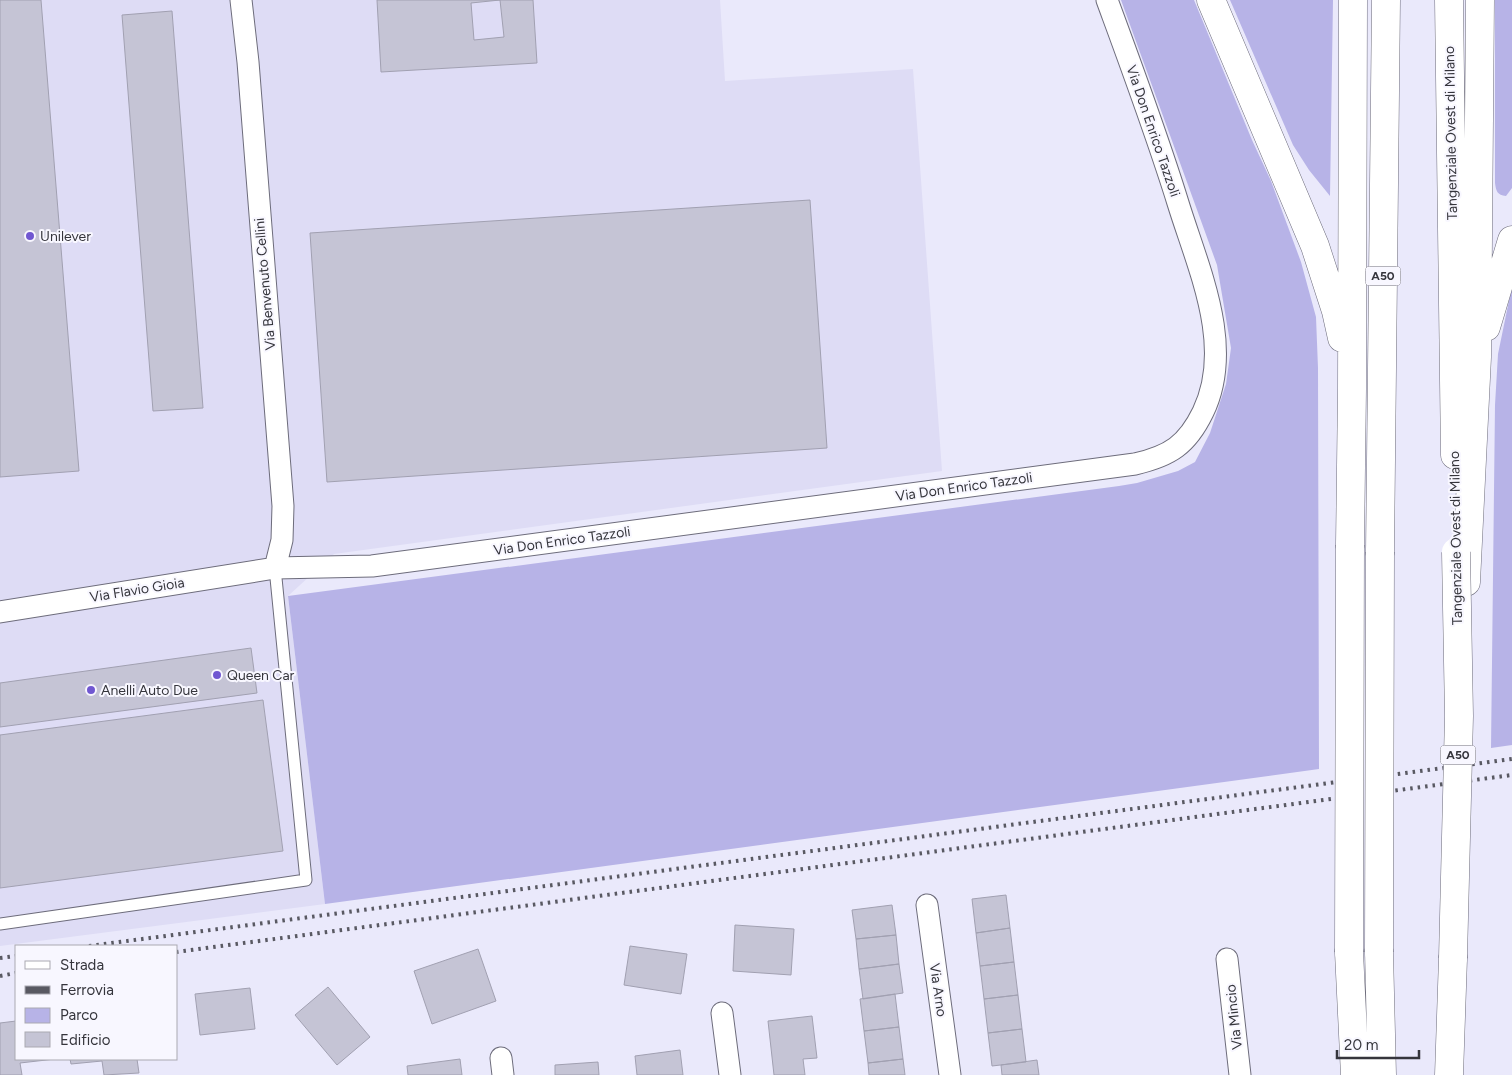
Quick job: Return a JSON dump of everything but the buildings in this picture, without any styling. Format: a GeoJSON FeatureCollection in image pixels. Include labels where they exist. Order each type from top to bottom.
{"type":"FeatureCollection","features":[{"type":"Feature","properties":{"kind":"highway"},"geometry":{"type":"LineString","coordinates":[[1211,0],[1315,246],[1336,310],[1352,389]]}},
{"type":"Feature","properties":{"kind":"highway"},"geometry":{"type":"LineString","coordinates":[[1353,0],[1349,952],[1355,1075]]}},
{"type":"Feature","properties":{"kind":"highway","name":"A50"},"geometry":{"type":"LineString","coordinates":[[1382,1075],[1379,952],[1380,552],[1386,0]]}},
{"type":"Feature","properties":{"kind":"highway","name":"Tangenziale Ovest di Milano"},"geometry":{"type":"LineString","coordinates":[[1448,1075],[1453,958],[1462,552],[1449,0]]}},
{"type":"Feature","properties":{"kind":"highway"},"geometry":{"type":"LineString","coordinates":[[1462,552],[1476,357],[1480,0]]}},
{"type":"Feature","properties":{"kind":"highway"},"geometry":{"type":"LineString","coordinates":[[1476,357],[1512,240]]}},
{"type":"Feature","properties":{"kind":"street","name":"Via Benvenuto Cellini"},"geometry":{"type":"LineString","coordinates":[[241,0],[248,62],[283,506],[282,540],[275,568]]}},
{"type":"Feature","properties":{"kind":"street","name":"Via Don Enrico Tazzoli"},"geometry":{"type":"LineString","coordinates":[[275,568],[382,564],[1134,464],[1171,452],[1191,434],[1205,407],[1214,379],[1216,333],[1207,297],[1160,145],[1107,0]]}},
{"type":"Feature","properties":{"kind":"street","name":"Via Flavio Gioia"},"geometry":{"type":"LineString","coordinates":[[0,612],[275,568]]}},
{"type":"Feature","properties":{"kind":"street","name":"Via Arno"},"geometry":{"type":"LineString","coordinates":[[927,904],[950,1075]]}},
{"type":"Feature","properties":{"kind":"street","name":"Via Mincio"},"geometry":{"type":"LineString","coordinates":[[1228,958],[1240,1075]]}},
{"type":"Feature","properties":{"kind":"street"},"geometry":{"type":"LineString","coordinates":[[722,1013],[730,1075]]}},
{"type":"Feature","properties":{"kind":"lane"},"geometry":{"type":"LineString","coordinates":[[0,924],[306,880],[275,568]]}},
{"type":"Feature","properties":{"kind":"shaded area"},"geometry":{"type":"Polygon","coordinates":[[[0,0],[720,0],[725,81],[913,69],[942,471],[334,554],[288,596],[325,904],[0,946],[0,0]]]}},
{"type":"Feature","properties":{"kind":"green space"},"geometry":{"type":"Polygon","coordinates":[[[1121,0],[1194,0],[1271,181],[1301,262],[1316,317],[1318,368],[1319,769],[325,904],[288,596],[1119,486],[1137,483],[1178,471],[1195,462],[1210,433],[1226,384],[1231,348],[1217,265],[1121,0]]]}},
{"type":"Feature","properties":{"kind":"green space"},"geometry":{"type":"Polygon","coordinates":[[[1230,0],[1333,0],[1330,196],[1309,170],[1293,145],[1230,0]]]}},
{"type":"Feature","properties":{"kind":"green space"},"geometry":{"type":"Polygon","coordinates":[[[1495,0],[1512,0],[1512,188],[1506,196],[1498,192],[1495,183],[1495,0]]]}},
{"type":"Feature","properties":{"kind":"green space"},"geometry":{"type":"Polygon","coordinates":[[[1512,286],[1512,745],[1491,748],[1495,405],[1498,354],[1512,286]]]}},
{"type":"Feature","properties":{"kind":"railway"},"geometry":{"type":"LineString","coordinates":[[97,945],[1512,759]]}},
{"type":"Feature","properties":{"kind":"railway"},"geometry":{"type":"LineString","coordinates":[[178,952],[1512,775]]}},
{"type":"Feature","properties":{"kind":"railway"},"geometry":{"type":"LineString","coordinates":[[0,958],[15,956]]}},
{"type":"Feature","properties":{"kind":"railway"},"geometry":{"type":"LineString","coordinates":[[0,976],[15,973]]}},
{"type":"Feature","properties":{"kind":"place","name":"Unilever"},"geometry":{"type":"Point","coordinates":[30,236]}},
{"type":"Feature","properties":{"kind":"place","name":"Queen Car"},"geometry":{"type":"Point","coordinates":[217,675]}},
{"type":"Feature","properties":{"kind":"place","name":"Anelli Auto Due"},"geometry":{"type":"Point","coordinates":[91,690]}}]}
